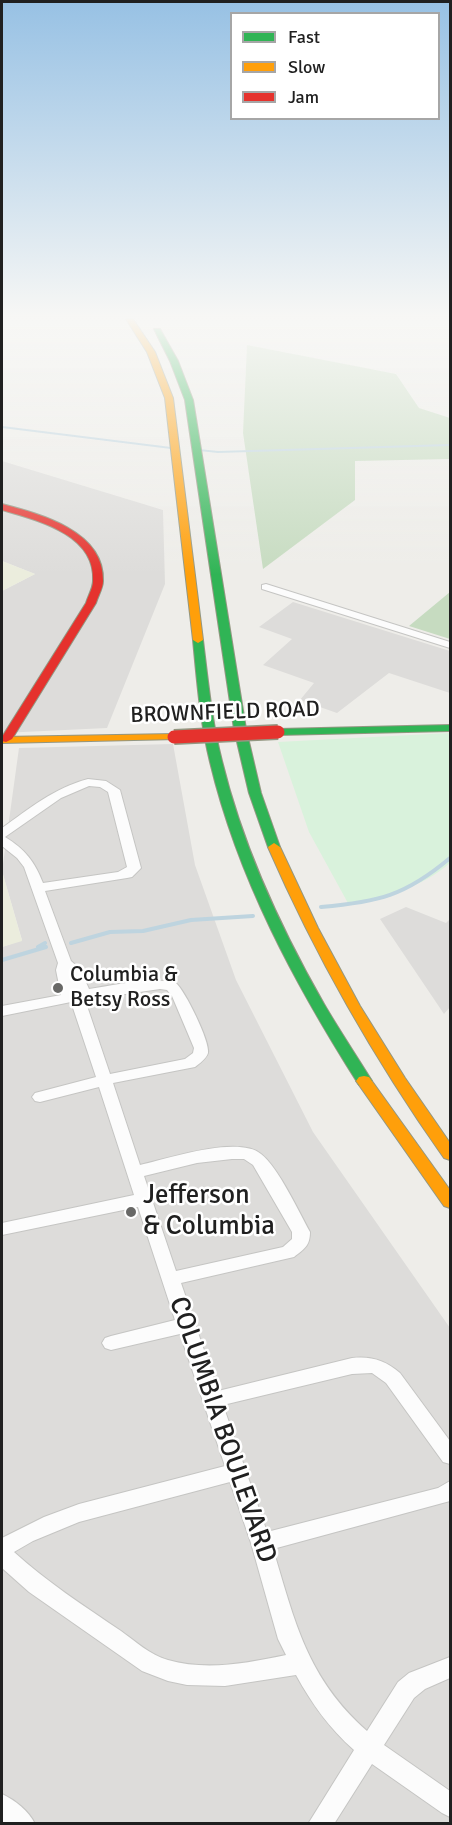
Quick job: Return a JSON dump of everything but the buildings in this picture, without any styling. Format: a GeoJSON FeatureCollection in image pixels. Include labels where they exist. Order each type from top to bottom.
{"type":"FeatureCollection","features":[{"type":"Feature","properties":{"kind":"main road"},"geometry":{"type":"LineString","coordinates":[[168,404],[204,691],[216,761],[247,861],[270,913],[315,999],[356,1067],[450,1202]]}},
{"type":"Feature","properties":{"kind":"main road"},"geometry":{"type":"LineString","coordinates":[[188,404],[196,438],[232,691],[251,778],[268,830],[317,940],[357,1012],[450,1154]]}},
{"type":"Feature","properties":{"kind":"main road"},"geometry":{"type":"LineString","coordinates":[[2,507],[36,518],[70,534],[86,546],[98,565],[99,581],[91,603],[4,739]]}},
{"type":"Feature","properties":{"kind":"main road","name":"BROWNFIELD ROAD"},"geometry":{"type":"LineString","coordinates":[[4,739],[450,728]]}},
{"type":"Feature","properties":{"kind":"street"},"geometry":{"type":"LineString","coordinates":[[266,586],[450,645]]}},
{"type":"Feature","properties":{"kind":"street"},"geometry":{"type":"LineString","coordinates":[[2,834],[78,783],[100,782],[114,790],[134,868],[127,874],[118,876],[39,888]]}},
{"type":"Feature","properties":{"kind":"street","name":"COLUMBIA BOULEVARD"},"geometry":{"type":"LineString","coordinates":[[2,840],[22,855],[39,888],[65,963],[63,970],[68,994],[77,998],[261,1543],[289,1639],[318,1694],[341,1723],[369,1748],[450,1805]]}},
{"type":"Feature","properties":{"kind":"street"},"geometry":{"type":"LineString","coordinates":[[2,1011],[154,983],[171,986],[179,997],[201,1048],[200,1055],[190,1063],[105,1080],[40,1097]]}},
{"type":"Feature","properties":{"kind":"street"},"geometry":{"type":"LineString","coordinates":[[136,1172],[230,1152],[248,1152],[261,1163],[301,1232],[301,1242],[288,1252],[170,1279]]}},
{"type":"Feature","properties":{"kind":"street"},"geometry":{"type":"LineString","coordinates":[[2,1229],[144,1199]]}},
{"type":"Feature","properties":{"kind":"street"},"geometry":{"type":"LineString","coordinates":[[111,1343],[188,1325]]}},
{"type":"Feature","properties":{"kind":"street"},"geometry":{"type":"LineString","coordinates":[[213,1400],[352,1366],[375,1365],[382,1367],[393,1378],[450,1456]]}},
{"type":"Feature","properties":{"kind":"street"},"geometry":{"type":"LineString","coordinates":[[2,1548],[37,1529],[76,1515],[222,1476],[236,1470]]}},
{"type":"Feature","properties":{"kind":"street"},"geometry":{"type":"LineString","coordinates":[[261,1543],[443,1495],[450,1490]]}},
{"type":"Feature","properties":{"kind":"street"},"geometry":{"type":"LineString","coordinates":[[2,1555],[36,1585],[150,1664],[168,1672],[207,1676],[261,1671],[302,1663]]}},
{"type":"Feature","properties":{"kind":"street"},"geometry":{"type":"LineString","coordinates":[[320,1824],[406,1690],[417,1681],[450,1666]]}},
{"type":"Feature","properties":{"kind":"street"},"geometry":{"type":"LineString","coordinates":[[2,1806],[23,1824]]}},
{"type":"Feature","properties":{"kind":"shaded area"},"geometry":{"type":"Polygon","coordinates":[[[2,461],[163,510],[165,584],[107,728],[2,733],[2,591],[35,574],[2,561],[2,461]]]}},
{"type":"Feature","properties":{"kind":"shaded area"},"geometry":{"type":"Polygon","coordinates":[[[293,602],[450,651],[450,693],[389,673],[337,713],[300,700],[314,683],[263,665],[292,639],[259,627],[293,602]]]}},
{"type":"Feature","properties":{"kind":"shaded area"},"geometry":{"type":"Polygon","coordinates":[[[173,744],[195,865],[236,980],[313,1132],[450,1328],[450,1823],[2,1824],[2,947],[22,940],[2,871],[19,748],[173,744]]]}},
{"type":"Feature","properties":{"kind":"shaded area"},"geometry":{"type":"Polygon","coordinates":[[[406,907],[446,923],[450,919],[450,1007],[444,1014],[380,919],[406,907]]]}},
{"type":"Feature","properties":{"kind":"green space"},"geometry":{"type":"Polygon","coordinates":[[[244,404],[416,404],[419,408],[450,418],[450,459],[355,461],[355,500],[263,569],[243,433],[244,404]]]}},
{"type":"Feature","properties":{"kind":"green space"},"geometry":{"type":"Polygon","coordinates":[[[2,561],[35,574],[2,591],[2,561]]]}},
{"type":"Feature","properties":{"kind":"green space"},"geometry":{"type":"Polygon","coordinates":[[[450,592],[450,639],[409,626],[450,592]]]}},
{"type":"Feature","properties":{"kind":"green space"},"geometry":{"type":"Polygon","coordinates":[[[450,733],[450,863],[416,885],[390,895],[349,905],[309,832],[278,742],[450,733]]]}},
{"type":"Feature","properties":{"kind":"green space"},"geometry":{"type":"Polygon","coordinates":[[[2,871],[22,941],[2,947],[2,871]]]}},
{"type":"Feature","properties":{"kind":"waterway"},"geometry":{"type":"LineString","coordinates":[[2,427],[171,448]]}},
{"type":"Feature","properties":{"kind":"waterway"},"geometry":{"type":"LineString","coordinates":[[199,450],[218,452],[450,445]]}},
{"type":"Feature","properties":{"kind":"waterway"},"geometry":{"type":"LineString","coordinates":[[321,907],[359,903],[390,895],[419,881],[450,858]]}},
{"type":"Feature","properties":{"kind":"waterway"},"geometry":{"type":"LineString","coordinates":[[71,943],[110,932],[143,931],[191,920],[253,916]]}},
{"type":"Feature","properties":{"kind":"waterway"},"geometry":{"type":"LineString","coordinates":[[38,947],[45,943]]}},
{"type":"Feature","properties":{"kind":"waterway"},"geometry":{"type":"LineString","coordinates":[[2,960],[46,947]]}},
{"type":"Feature","properties":{"kind":"traffic: fast"},"geometry":{"type":"LineString","coordinates":[[190,404],[240,729],[255,793],[274,847]]}},
{"type":"Feature","properties":{"kind":"traffic: fast"},"geometry":{"type":"LineString","coordinates":[[198,640],[205,702],[216,763],[242,847],[258,888],[296,967],[317,1006],[364,1081]]}},
{"type":"Feature","properties":{"kind":"traffic: fast"},"geometry":{"type":"LineString","coordinates":[[278,732],[450,728]]}},
{"type":"Feature","properties":{"kind":"traffic: slow"},"geometry":{"type":"LineString","coordinates":[[170,404],[198,640]]}},
{"type":"Feature","properties":{"kind":"traffic: slow"},"geometry":{"type":"LineString","coordinates":[[2,740],[174,737]]}},
{"type":"Feature","properties":{"kind":"traffic: slow"},"geometry":{"type":"LineString","coordinates":[[274,847],[311,928],[353,1006],[399,1081],[450,1154]]}},
{"type":"Feature","properties":{"kind":"traffic: slow"},"geometry":{"type":"LineString","coordinates":[[364,1081],[450,1202]]}},
{"type":"Feature","properties":{"kind":"traffic: jam"},"geometry":{"type":"LineString","coordinates":[[2,507],[49,523],[79,539],[90,551],[96,564],[98,581],[91,603],[6,739]]}},
{"type":"Feature","properties":{"kind":"traffic: jam"},"geometry":{"type":"LineString","coordinates":[[174,737],[278,732]]}},
{"type":"Feature","properties":{"kind":"place","name":"Columbia & Betsy Ross"},"geometry":{"type":"Point","coordinates":[58,988]}},
{"type":"Feature","properties":{"kind":"place","name":"Jefferson & Columbia"},"geometry":{"type":"Point","coordinates":[131,1212]}}]}
